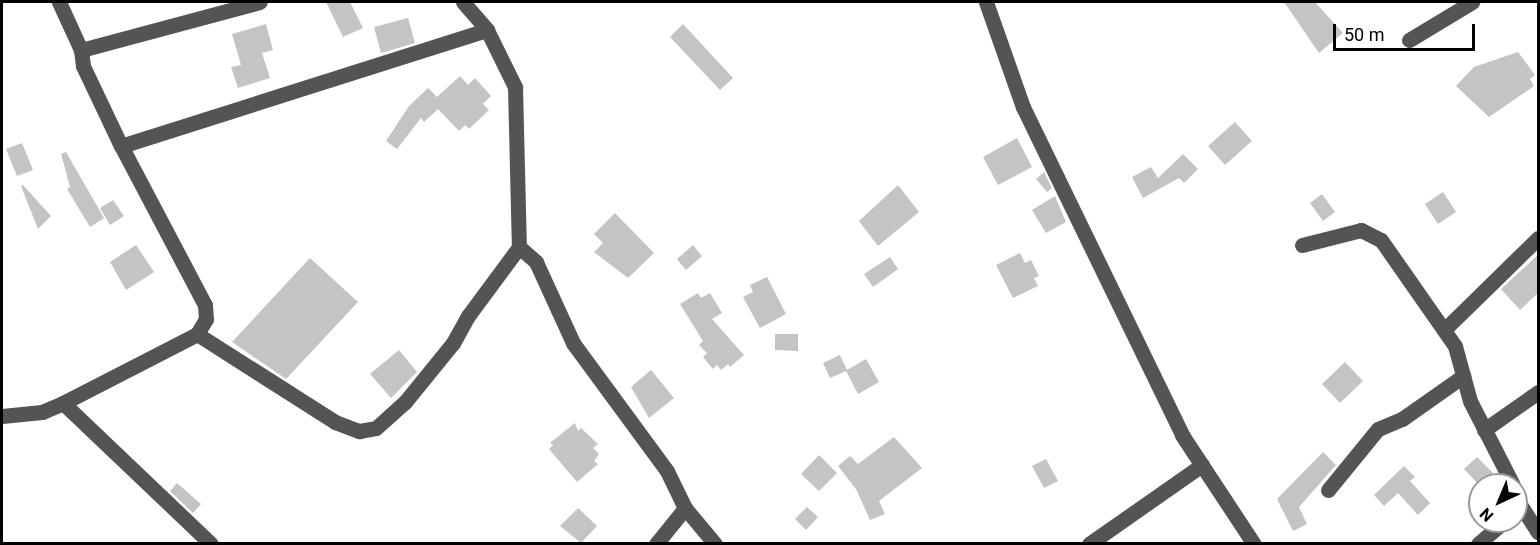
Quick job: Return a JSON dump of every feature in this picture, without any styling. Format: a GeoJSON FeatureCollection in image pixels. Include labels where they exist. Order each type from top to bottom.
{"type":"FeatureCollection","features":[{"type":"Feature","properties":{"kind":"street"},"geometry":{"type":"LineString","coordinates":[[2,416],[42,412],[63,403],[197,334],[206,319],[205,305],[121,147],[83,66],[81,50],[59,2]]}},
{"type":"Feature","properties":{"kind":"street"},"geometry":{"type":"LineString","coordinates":[[81,50],[260,2]]}},
{"type":"Feature","properties":{"kind":"street"},"geometry":{"type":"LineString","coordinates":[[197,334],[335,422],[359,430],[376,428],[405,402],[453,343],[468,316],[519,247],[515,87],[487,30],[463,2]]}},
{"type":"Feature","properties":{"kind":"street"},"geometry":{"type":"LineString","coordinates":[[986,2],[1023,107],[1182,435],[1254,543]]}},
{"type":"Feature","properties":{"kind":"street"},"geometry":{"type":"LineString","coordinates":[[1409,40],[1472,2]]}},
{"type":"Feature","properties":{"kind":"street"},"geometry":{"type":"LineString","coordinates":[[121,147],[487,30]]}},
{"type":"Feature","properties":{"kind":"street"},"geometry":{"type":"LineString","coordinates":[[1302,245],[1361,230],[1381,240],[1455,346],[1463,376],[1484,430],[1507,473]]}},
{"type":"Feature","properties":{"kind":"street"},"geometry":{"type":"LineString","coordinates":[[1445,329],[1537,242]]}},
{"type":"Feature","properties":{"kind":"street"},"geometry":{"type":"LineString","coordinates":[[519,247],[536,262],[573,343],[667,471],[685,508],[714,543]]}},
{"type":"Feature","properties":{"kind":"street"},"geometry":{"type":"LineString","coordinates":[[1328,490],[1378,429],[1402,419],[1463,376]]}},
{"type":"Feature","properties":{"kind":"street"},"geometry":{"type":"LineString","coordinates":[[1484,430],[1539,392]]}},
{"type":"Feature","properties":{"kind":"street"},"geometry":{"type":"LineString","coordinates":[[63,403],[211,543]]}},
{"type":"Feature","properties":{"kind":"street"},"geometry":{"type":"LineString","coordinates":[[1089,543],[1202,465]]}},
{"type":"Feature","properties":{"kind":"street"},"geometry":{"type":"LineString","coordinates":[[656,543],[685,508]]}},
{"type":"Feature","properties":{"kind":"street"},"geometry":{"type":"LineString","coordinates":[[1528,517],[1539,532]]}},
{"type":"Feature","properties":{"kind":"street"},"geometry":{"type":"LineString","coordinates":[[1478,543],[1490,533]]}},
{"type":"Feature","properties":{"kind":"building"},"geometry":{"type":"Polygon","coordinates":[[[326,2],[350,2],[363,28],[343,37],[326,2]]]}},
{"type":"Feature","properties":{"kind":"building"},"geometry":{"type":"Polygon","coordinates":[[[1284,2],[1315,2],[1343,33],[1319,53],[1284,2]]]}},
{"type":"Feature","properties":{"kind":"building"},"geometry":{"type":"Polygon","coordinates":[[[408,18],[415,43],[381,53],[374,27],[408,18]]]}},
{"type":"Feature","properties":{"kind":"building"},"geometry":{"type":"Polygon","coordinates":[[[266,24],[273,50],[262,53],[270,78],[238,88],[231,67],[241,65],[232,34],[266,24]]]}},
{"type":"Feature","properties":{"kind":"building"},"geometry":{"type":"Polygon","coordinates":[[[683,24],[733,78],[720,90],[670,37],[683,24]]]}},
{"type":"Feature","properties":{"kind":"building"},"geometry":{"type":"Polygon","coordinates":[[[1518,52],[1535,75],[1530,79],[1534,86],[1489,117],[1456,86],[1474,67],[1518,52]]]}},
{"type":"Feature","properties":{"kind":"building"},"geometry":{"type":"Polygon","coordinates":[[[460,76],[468,85],[475,78],[491,96],[483,104],[489,110],[469,129],[465,125],[459,131],[438,109],[424,122],[421,118],[397,149],[386,141],[409,106],[428,88],[437,97],[460,76]]]}},
{"type":"Feature","properties":{"kind":"building"},"geometry":{"type":"Polygon","coordinates":[[[1235,122],[1252,141],[1225,165],[1208,146],[1235,122]]]}},
{"type":"Feature","properties":{"kind":"building"},"geometry":{"type":"Polygon","coordinates":[[[1017,138],[1032,167],[998,185],[983,157],[1017,138]]]}},
{"type":"Feature","properties":{"kind":"building"},"geometry":{"type":"Polygon","coordinates":[[[22,143],[33,170],[17,176],[6,149],[22,143]]]}},
{"type":"Feature","properties":{"kind":"building"},"geometry":{"type":"Polygon","coordinates":[[[66,152],[104,218],[90,227],[67,189],[70,187],[61,154],[66,152]]]}},
{"type":"Feature","properties":{"kind":"building"},"geometry":{"type":"Polygon","coordinates":[[[1183,154],[1198,169],[1184,183],[1179,178],[1143,198],[1132,177],[1151,167],[1158,178],[1183,154]]]}},
{"type":"Feature","properties":{"kind":"building"},"geometry":{"type":"Polygon","coordinates":[[[1044,172],[1052,188],[1047,192],[1036,179],[1044,172]]]}},
{"type":"Feature","properties":{"kind":"building"},"geometry":{"type":"Polygon","coordinates":[[[23,185],[51,216],[38,229],[21,186],[23,185]]]}},
{"type":"Feature","properties":{"kind":"building"},"geometry":{"type":"Polygon","coordinates":[[[898,185],[919,212],[878,246],[859,221],[898,185]]]}},
{"type":"Feature","properties":{"kind":"building"},"geometry":{"type":"Polygon","coordinates":[[[1443,192],[1456,212],[1438,224],[1425,204],[1443,192]]]}},
{"type":"Feature","properties":{"kind":"building"},"geometry":{"type":"Polygon","coordinates":[[[1322,194],[1335,212],[1323,221],[1310,203],[1322,194]]]}},
{"type":"Feature","properties":{"kind":"building"},"geometry":{"type":"Polygon","coordinates":[[[1055,196],[1066,222],[1046,233],[1032,210],[1055,196]]]}},
{"type":"Feature","properties":{"kind":"building"},"geometry":{"type":"Polygon","coordinates":[[[113,200],[124,216],[110,225],[100,208],[113,200]]]}},
{"type":"Feature","properties":{"kind":"building"},"geometry":{"type":"Polygon","coordinates":[[[615,213],[654,253],[628,278],[594,252],[603,243],[594,234],[615,213]]]}},
{"type":"Feature","properties":{"kind":"building"},"geometry":{"type":"Polygon","coordinates":[[[136,245],[154,272],[126,290],[110,262],[136,245]]]}},
{"type":"Feature","properties":{"kind":"building"},"geometry":{"type":"Polygon","coordinates":[[[693,245],[702,256],[686,270],[677,259],[693,245]]]}},
{"type":"Feature","properties":{"kind":"building"},"geometry":{"type":"Polygon","coordinates":[[[1020,253],[1025,263],[1031,260],[1039,276],[1034,278],[1038,286],[1013,298],[996,265],[1020,253]]]}},
{"type":"Feature","properties":{"kind":"building"},"geometry":{"type":"Polygon","coordinates":[[[1539,254],[1539,292],[1520,310],[1501,289],[1539,254]]]}},
{"type":"Feature","properties":{"kind":"building"},"geometry":{"type":"Polygon","coordinates":[[[890,257],[898,269],[873,287],[864,274],[890,257]]]}},
{"type":"Feature","properties":{"kind":"building"},"geometry":{"type":"Polygon","coordinates":[[[310,258],[358,302],[286,379],[232,342],[310,258]]]}},
{"type":"Feature","properties":{"kind":"building"},"geometry":{"type":"Polygon","coordinates":[[[767,277],[786,314],[760,328],[743,297],[753,292],[750,285],[767,277]]]}},
{"type":"Feature","properties":{"kind":"building"},"geometry":{"type":"Polygon","coordinates":[[[698,293],[701,298],[710,293],[722,313],[712,319],[744,355],[730,367],[728,364],[721,370],[717,365],[713,369],[703,357],[707,353],[699,345],[703,341],[680,304],[698,293]]]}},
{"type":"Feature","properties":{"kind":"building"},"geometry":{"type":"Polygon","coordinates":[[[775,334],[798,334],[798,351],[775,350],[775,334]]]}},
{"type":"Feature","properties":{"kind":"building"},"geometry":{"type":"Polygon","coordinates":[[[399,350],[417,372],[391,398],[370,374],[399,350]]]}},
{"type":"Feature","properties":{"kind":"building"},"geometry":{"type":"Polygon","coordinates":[[[840,355],[847,370],[866,359],[879,382],[858,394],[846,371],[830,378],[823,363],[840,355]]]}},
{"type":"Feature","properties":{"kind":"building"},"geometry":{"type":"Polygon","coordinates":[[[1345,362],[1363,381],[1340,403],[1322,384],[1345,362]]]}},
{"type":"Feature","properties":{"kind":"building"},"geometry":{"type":"Polygon","coordinates":[[[651,370],[674,398],[649,418],[631,387],[651,370]]]}},
{"type":"Feature","properties":{"kind":"building"},"geometry":{"type":"Polygon","coordinates":[[[575,423],[578,431],[581,428],[598,444],[593,448],[599,454],[594,461],[598,464],[577,482],[549,449],[553,445],[550,443],[575,423]]]}},
{"type":"Feature","properties":{"kind":"building"},"geometry":{"type":"Polygon","coordinates":[[[894,437],[922,468],[879,501],[885,514],[870,520],[856,489],[838,466],[850,456],[858,464],[894,437]]]}},
{"type":"Feature","properties":{"kind":"building"},"geometry":{"type":"Polygon","coordinates":[[[1323,452],[1336,465],[1299,507],[1307,524],[1293,531],[1277,499],[1323,452]]]}},
{"type":"Feature","properties":{"kind":"building"},"geometry":{"type":"Polygon","coordinates":[[[819,455],[837,473],[819,491],[801,474],[819,455]]]}},
{"type":"Feature","properties":{"kind":"building"},"geometry":{"type":"Polygon","coordinates":[[[1477,457],[1493,473],[1468,473],[1464,469],[1477,457]]]}},
{"type":"Feature","properties":{"kind":"building"},"geometry":{"type":"Polygon","coordinates":[[[1046,459],[1058,481],[1044,488],[1032,466],[1046,459]]]}},
{"type":"Feature","properties":{"kind":"building"},"geometry":{"type":"Polygon","coordinates":[[[1404,466],[1415,477],[1410,481],[1430,503],[1418,515],[1398,493],[1384,506],[1374,495],[1404,466]]]}},
{"type":"Feature","properties":{"kind":"building"},"geometry":{"type":"Polygon","coordinates":[[[177,483],[201,504],[193,513],[170,491],[177,483]]]}},
{"type":"Feature","properties":{"kind":"building"},"geometry":{"type":"Polygon","coordinates":[[[807,507],[818,517],[806,530],[795,519],[807,507]]]}},
{"type":"Feature","properties":{"kind":"building"},"geometry":{"type":"Polygon","coordinates":[[[578,508],[597,526],[581,543],[560,526],[578,508]]]}}]}
